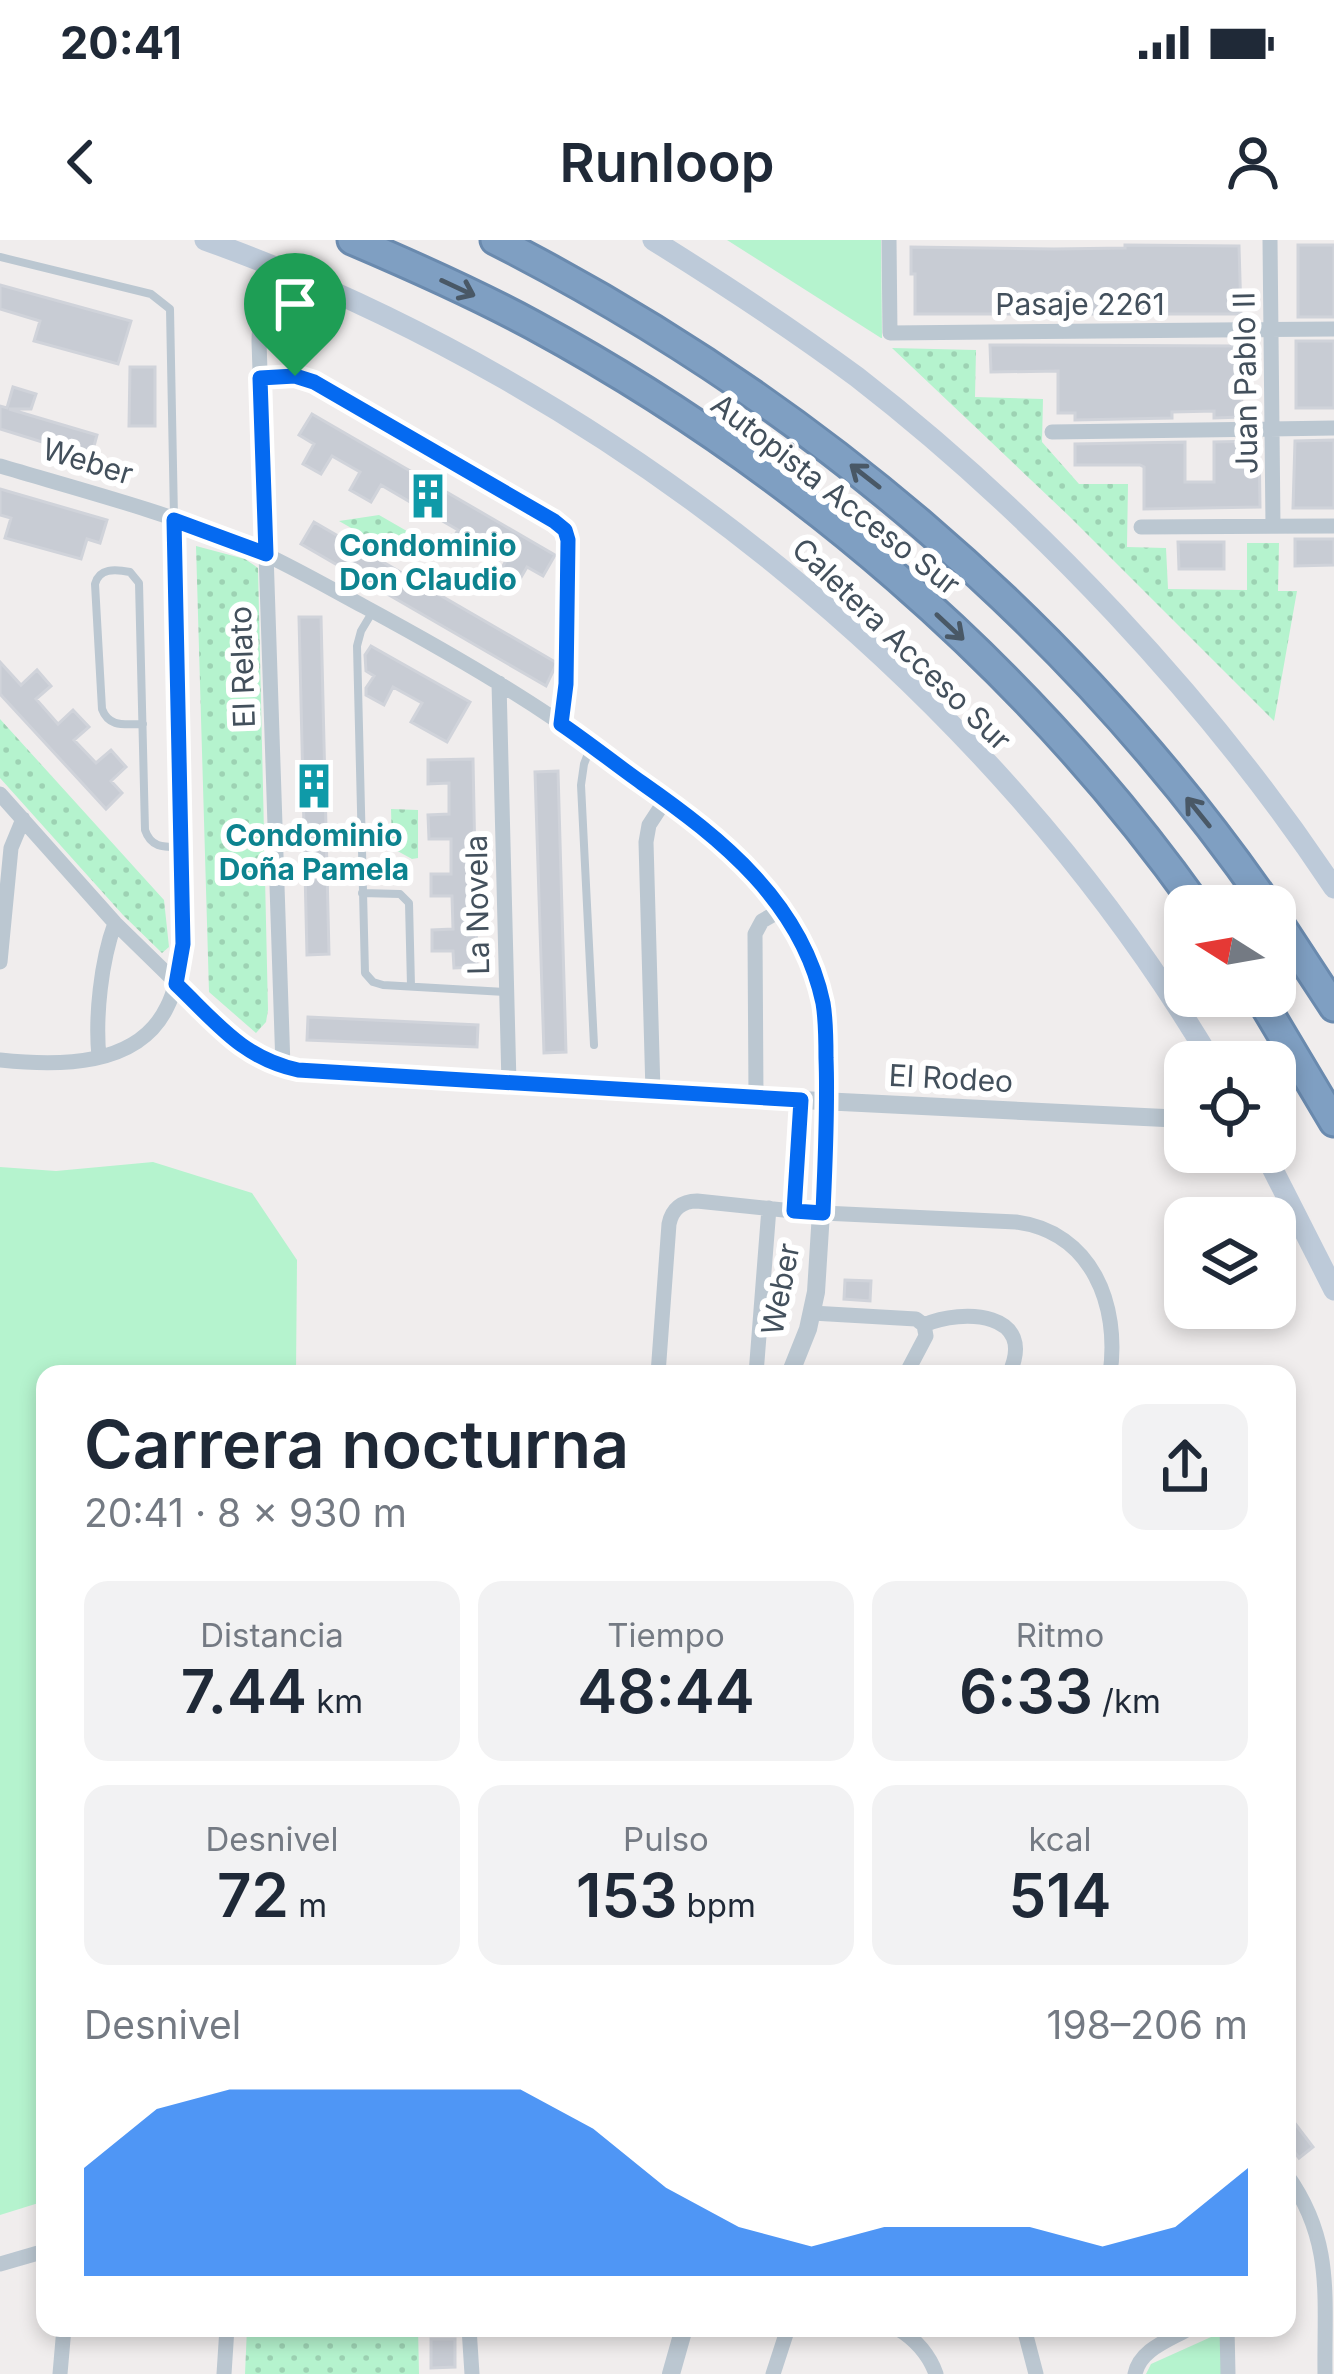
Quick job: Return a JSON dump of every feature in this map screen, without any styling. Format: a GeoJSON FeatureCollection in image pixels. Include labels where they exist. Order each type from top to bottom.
{"type":"FeatureCollection","features":[{"type":"Feature","properties":{"kind":"highway","name":"Autopista Acceso Sur"},"geometry":{"type":"LineString","coordinates":[[352,240],[470,293],[585,355],[696,423],[802,501],[926,604],[1018,695],[1106,791],[1180,885]]}},
{"type":"Feature","properties":{"kind":"highway","name":"Autopista Acceso Sur"},"geometry":{"type":"LineString","coordinates":[[495,240],[593,292],[704,360],[812,435],[919,521],[1015,609],[1119,718],[1253,885]]}},
{"type":"Feature","properties":{"kind":"highway"},"geometry":{"type":"LineString","coordinates":[[1296,949],[1334,1007]]}},
{"type":"Feature","properties":{"kind":"highway"},"geometry":{"type":"LineString","coordinates":[[1271,1017],[1334,1122]]}},
{"type":"Feature","properties":{"kind":"main road","name":"Caletera Acceso Sur"},"geometry":{"type":"LineString","coordinates":[[205,240],[417,332],[584,427],[713,515],[803,587],[935,710],[1037,821],[1138,951],[1198,1041]]}},
{"type":"Feature","properties":{"kind":"main road"},"geometry":{"type":"LineString","coordinates":[[653,240],[779,321],[858,379],[1011,512],[1175,682],[1248,770],[1334,888]]}},
{"type":"Feature","properties":{"kind":"main road"},"geometry":{"type":"LineString","coordinates":[[1275,1173],[1334,1290]]}},
{"type":"Feature","properties":{"kind":"street","name":"Pasaje 2261"},"geometry":{"type":"LineString","coordinates":[[889,240],[890,333],[1334,329]]}},
{"type":"Feature","properties":{"kind":"street","name":"Juan Pablo II"},"geometry":{"type":"LineString","coordinates":[[1270,240],[1273,526]]}},
{"type":"Feature","properties":{"kind":"street","name":"El Relato"},"geometry":{"type":"LineString","coordinates":[[282,270],[260,324],[260,378],[283,1067]]}},
{"type":"Feature","properties":{"kind":"street"},"geometry":{"type":"LineString","coordinates":[[1052,432],[1334,428]]}},
{"type":"Feature","properties":{"kind":"street","name":"Weber"},"geometry":{"type":"LineString","coordinates":[[0,466],[266,554],[373,611],[499,683],[592,745],[720,841],[783,909],[813,969],[824,1007],[828,1101],[812,1313],[793,1365]]}},
{"type":"Feature","properties":{"kind":"street"},"geometry":{"type":"LineString","coordinates":[[0,1060],[46,1064],[99,1057],[124,1048],[150,1033],[176,984],[183,944],[174,520]]}},
{"type":"Feature","properties":{"kind":"street"},"geometry":{"type":"LineString","coordinates":[[1141,526],[1334,526]]}},
{"type":"Feature","properties":{"kind":"street","name":"La Novela"},"geometry":{"type":"LineString","coordinates":[[499,683],[509,1084]]}},
{"type":"Feature","properties":{"kind":"street"},"geometry":{"type":"LineString","coordinates":[[500,725],[513,715],[538,708]]}},
{"type":"Feature","properties":{"kind":"street"},"geometry":{"type":"LineString","coordinates":[[0,794],[176,984],[241,1046],[283,1067]]}},
{"type":"Feature","properties":{"kind":"street"},"geometry":{"type":"LineString","coordinates":[[653,1092],[646,842],[652,819],[666,799]]}},
{"type":"Feature","properties":{"kind":"street"},"geometry":{"type":"LineString","coordinates":[[0,962],[11,848],[23,819]]}},
{"type":"Feature","properties":{"kind":"street"},"geometry":{"type":"LineString","coordinates":[[756,1097],[755,934],[762,921],[783,909]]}},
{"type":"Feature","properties":{"kind":"street"},"geometry":{"type":"LineString","coordinates":[[99,1057],[97,1034],[108,944],[116,923]]}},
{"type":"Feature","properties":{"kind":"street","name":"El Rodeo"},"geometry":{"type":"LineString","coordinates":[[283,1067],[509,1084],[1164,1117]]}},
{"type":"Feature","properties":{"kind":"street","name":"Weber"},"geometry":{"type":"LineString","coordinates":[[794,1211],[801,1100]]}},
{"type":"Feature","properties":{"kind":"street"},"geometry":{"type":"LineString","coordinates":[[659,1365],[669,1225],[678,1206],[697,1201],[823,1213],[1016,1222],[1041,1228],[1076,1252],[1102,1289],[1113,1336],[1110,1365]]}},
{"type":"Feature","properties":{"kind":"street"},"geometry":{"type":"LineString","coordinates":[[758,1365],[769,1208]]}},
{"type":"Feature","properties":{"kind":"street"},"geometry":{"type":"LineString","coordinates":[[812,1313],[916,1319],[924,1325],[926,1336],[911,1365]]}},
{"type":"Feature","properties":{"kind":"street"},"geometry":{"type":"LineString","coordinates":[[924,1325],[950,1317],[999,1321],[1015,1343],[1013,1365]]}},
{"type":"Feature","properties":{"kind":"street"},"geometry":{"type":"LineString","coordinates":[[1296,2189],[1310,2212],[1322,2251],[1325,2374]]}},
{"type":"Feature","properties":{"kind":"street"},"geometry":{"type":"LineString","coordinates":[[0,2264],[36,2254]]}},
{"type":"Feature","properties":{"kind":"street"},"geometry":{"type":"LineString","coordinates":[[61,2374],[63,2337]]}},
{"type":"Feature","properties":{"kind":"street"},"geometry":{"type":"LineString","coordinates":[[224,2374],[226,2337]]}},
{"type":"Feature","properties":{"kind":"street"},"geometry":{"type":"LineString","coordinates":[[470,2337],[472,2374]]}},
{"type":"Feature","properties":{"kind":"street"},"geometry":{"type":"LineString","coordinates":[[671,2374],[681,2337]]}},
{"type":"Feature","properties":{"kind":"street"},"geometry":{"type":"LineString","coordinates":[[773,2374],[785,2337]]}},
{"type":"Feature","properties":{"kind":"street"},"geometry":{"type":"LineString","coordinates":[[910,2337],[928,2356],[936,2374]]}},
{"type":"Feature","properties":{"kind":"street"},"geometry":{"type":"LineString","coordinates":[[1026,2337],[1036,2374]]}},
{"type":"Feature","properties":{"kind":"street"},"geometry":{"type":"LineString","coordinates":[[1135,2374],[1144,2355],[1175,2337]]}},
{"type":"Feature","properties":{"kind":"street"},"geometry":{"type":"LineString","coordinates":[[1227,2337],[1228,2374]]}},
{"type":"Feature","properties":{"kind":"lane"},"geometry":{"type":"LineString","coordinates":[[0,257],[151,294],[170,309],[174,520]]}},
{"type":"Feature","properties":{"kind":"lane"},"geometry":{"type":"LineString","coordinates":[[260,378],[295,376],[314,382],[560,525],[568,540],[561,724]]}},
{"type":"Feature","properties":{"kind":"lane"},"geometry":{"type":"LineString","coordinates":[[143,724],[114,724],[101,709],[95,584],[105,571],[130,572],[140,583],[143,724],[145,830],[156,845],[181,847]]}},
{"type":"Feature","properties":{"kind":"lane"},"geometry":{"type":"LineString","coordinates":[[373,611],[357,646],[365,973],[378,984],[506,992]]}},
{"type":"Feature","properties":{"kind":"lane"},"geometry":{"type":"LineString","coordinates":[[592,745],[581,785],[594,1045]]}},
{"type":"Feature","properties":{"kind":"lane"},"geometry":{"type":"LineString","coordinates":[[362,893],[400,894],[410,903],[411,986]]}},
{"type":"Feature","properties":{"kind":"green space"},"geometry":{"type":"Polygon","coordinates":[[[727,240],[881,240],[882,338],[881,338],[727,240]]]}},
{"type":"Feature","properties":{"kind":"green space"},"geometry":{"type":"Polygon","coordinates":[[[892,348],[976,350],[975,397],[1043,399],[1042,442],[1079,484],[1128,484],[1127,547],[1166,548],[1168,589],[1247,590],[1247,543],[1279,543],[1278,591],[1297,591],[1274,721],[1069,516],[892,348]]]}},
{"type":"Feature","properties":{"kind":"green space"},"geometry":{"type":"Polygon","coordinates":[[[379,515],[419,538],[407,560],[339,521],[379,515]]]}},
{"type":"Feature","properties":{"kind":"green space"},"geometry":{"type":"Polygon","coordinates":[[[196,546],[245,559],[258,568],[268,1010],[266,1022],[256,1033],[209,992],[196,546]]]}},
{"type":"Feature","properties":{"kind":"green space"},"geometry":{"type":"Polygon","coordinates":[[[0,719],[164,900],[169,947],[162,953],[0,778],[0,719]]]}},
{"type":"Feature","properties":{"kind":"green space"},"geometry":{"type":"Polygon","coordinates":[[[391,809],[418,810],[418,858],[392,848],[391,809]]]}},
{"type":"Feature","properties":{"kind":"green space"},"geometry":{"type":"Polygon","coordinates":[[[153,1162],[252,1193],[297,1260],[296,1365],[36,1365],[36,2204],[0,2215],[0,1167],[56,1171],[153,1162]]]}},
{"type":"Feature","properties":{"kind":"green space"},"geometry":{"type":"Polygon","coordinates":[[[247,2337],[418,2337],[419,2374],[245,2374],[247,2337]]]}},
{"type":"Feature","properties":{"kind":"green space"},"geometry":{"type":"Polygon","coordinates":[[[1220,2337],[1223,2374],[1146,2374],[1151,2364],[1220,2337]]]}},
{"type":"Feature","properties":{"kind":"building"},"geometry":{"type":"Polygon","coordinates":[[[1298,245],[1334,245],[1334,317],[1298,317],[1298,245]]]}},
{"type":"Feature","properties":{"kind":"building"},"geometry":{"type":"Polygon","coordinates":[[[1239,246],[1241,314],[915,314],[911,247],[1239,246]]]}},
{"type":"Feature","properties":{"kind":"building"},"geometry":{"type":"Polygon","coordinates":[[[0,285],[131,321],[118,364],[34,341],[40,321],[0,309],[0,285]]]}},
{"type":"Feature","properties":{"kind":"building"},"geometry":{"type":"Polygon","coordinates":[[[1296,341],[1334,341],[1334,408],[1296,408],[1296,341]]]}},
{"type":"Feature","properties":{"kind":"building"},"geometry":{"type":"Polygon","coordinates":[[[990,345],[1241,346],[1242,417],[1214,418],[1214,411],[1172,412],[1172,418],[1075,420],[1075,413],[1058,413],[1058,371],[991,372],[990,345]]]}},
{"type":"Feature","properties":{"kind":"building"},"geometry":{"type":"Polygon","coordinates":[[[130,367],[155,367],[155,426],[129,426],[130,367]]]}},
{"type":"Feature","properties":{"kind":"building"},"geometry":{"type":"Polygon","coordinates":[[[13,387],[36,394],[31,409],[9,409],[97,435],[91,457],[0,429],[0,406],[7,408],[13,387]]]}},
{"type":"Feature","properties":{"kind":"building","name":"Condominio Don Claudio"},"geometry":{"type":"Polygon","coordinates":[[[312,414],[555,555],[543,576],[527,567],[516,586],[498,575],[508,557],[479,540],[468,559],[448,547],[458,530],[381,485],[371,502],[350,490],[360,472],[332,456],[321,474],[303,464],[314,444],[299,435],[312,414]]]}},
{"type":"Feature","properties":{"kind":"building"},"geometry":{"type":"Polygon","coordinates":[[[1334,440],[1334,508],[1293,508],[1295,441],[1334,440]]]}},
{"type":"Feature","properties":{"kind":"building"},"geometry":{"type":"Polygon","coordinates":[[[1259,441],[1260,507],[1144,509],[1144,467],[1075,465],[1075,444],[1185,442],[1185,482],[1214,482],[1214,442],[1259,441]]]}},
{"type":"Feature","properties":{"kind":"building"},"geometry":{"type":"Polygon","coordinates":[[[0,489],[107,520],[100,543],[87,539],[81,559],[5,538],[11,518],[0,515],[0,489]]]}},
{"type":"Feature","properties":{"kind":"building","name":"Condominio Don Claudio"},"geometry":{"type":"Polygon","coordinates":[[[314,522],[557,663],[546,686],[301,544],[314,522]]]}},
{"type":"Feature","properties":{"kind":"building"},"geometry":{"type":"Polygon","coordinates":[[[1295,539],[1334,539],[1334,565],[1295,566],[1295,539]]]}},
{"type":"Feature","properties":{"kind":"building"},"geometry":{"type":"Polygon","coordinates":[[[1178,542],[1224,542],[1224,569],[1179,569],[1178,542]]]}},
{"type":"Feature","properties":{"kind":"building","name":"Condominio Doña Pamela"},"geometry":{"type":"Polygon","coordinates":[[[299,617],[321,617],[329,954],[307,955],[299,617]]]}},
{"type":"Feature","properties":{"kind":"building","name":"Condominio Doña Pamela"},"geometry":{"type":"Polygon","coordinates":[[[371,646],[470,702],[447,742],[411,722],[422,703],[393,687],[384,705],[366,695],[374,676],[366,671],[365,655],[371,646]]]}},
{"type":"Feature","properties":{"kind":"building"},"geometry":{"type":"Polygon","coordinates":[[[0,662],[21,685],[37,670],[51,686],[36,699],[58,724],[73,710],[89,727],[74,740],[96,763],[111,750],[126,767],[111,781],[122,793],[106,809],[0,694],[0,662]]]}},
{"type":"Feature","properties":{"kind":"building","name":"Condominio Doña Pamela"},"geometry":{"type":"Polygon","coordinates":[[[473,759],[477,967],[454,968],[453,951],[432,951],[432,930],[453,929],[452,896],[431,896],[431,874],[451,874],[451,839],[429,839],[428,815],[449,814],[449,783],[428,784],[428,760],[473,759]]]}},
{"type":"Feature","properties":{"kind":"building"},"geometry":{"type":"Polygon","coordinates":[[[558,771],[566,1052],[544,1053],[535,772],[558,771]]]}},
{"type":"Feature","properties":{"kind":"building"},"geometry":{"type":"Polygon","coordinates":[[[308,1017],[478,1025],[477,1047],[307,1040],[308,1017]]]}},
{"type":"Feature","properties":{"kind":"building"},"geometry":{"type":"Polygon","coordinates":[[[845,1280],[871,1281],[870,1301],[844,1299],[845,1280]]]}},
{"type":"Feature","properties":{"kind":"building"},"geometry":{"type":"Polygon","coordinates":[[[1296,2125],[1313,2147],[1299,2158],[1296,2154],[1296,2125]]]}},
{"type":"Feature","properties":{"kind":"building"},"geometry":{"type":"Polygon","coordinates":[[[431,2339],[455,2339],[455,2367],[431,2368],[431,2339]]]}},
{"type":"Feature","properties":{"kind":"place","name":"Condominio Don Claudio"},"geometry":{"type":"Point","coordinates":[428,496]}},
{"type":"Feature","properties":{"kind":"place","name":"Condominio Doña Pamela"},"geometry":{"type":"Point","coordinates":[314,786]}},
{"type":"Feature","properties":{"kind":"route"},"geometry":{"type":"LineString","coordinates":[[295,376],[314,382],[565,530],[566,661],[561,724],[720,841],[783,909],[813,969],[824,1007],[826,1044],[823,1213],[794,1211],[801,1100],[298,1070],[261,1059],[241,1046],[176,984],[183,944],[174,520],[266,554],[260,378],[295,376]]}}]}
